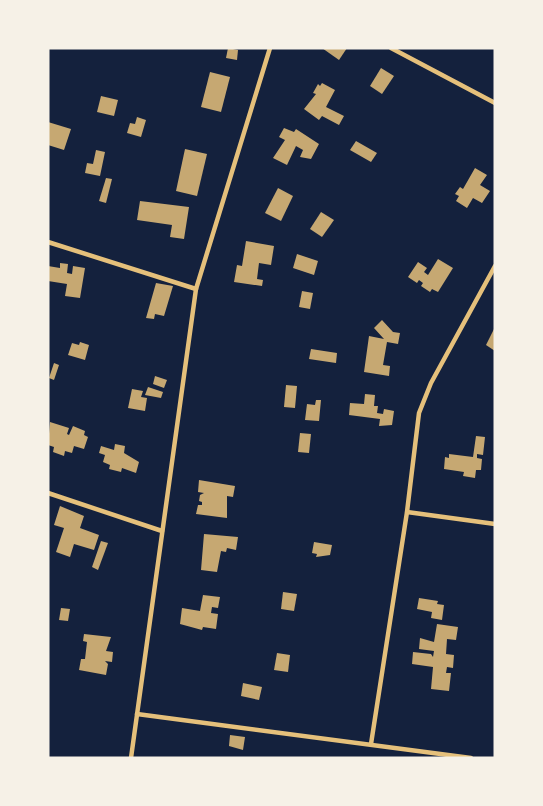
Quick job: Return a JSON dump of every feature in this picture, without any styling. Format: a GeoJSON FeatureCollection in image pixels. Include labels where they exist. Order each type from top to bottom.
{"type":"FeatureCollection","features":[{"type":"Feature","properties":{"kind":"street"},"geometry":{"type":"LineString","coordinates":[[131,758],[196,289],[270,48]]}},
{"type":"Feature","properties":{"kind":"street"},"geometry":{"type":"LineString","coordinates":[[391,48],[495,103]]}},
{"type":"Feature","properties":{"kind":"street"},"geometry":{"type":"LineString","coordinates":[[48,242],[196,289]]}},
{"type":"Feature","properties":{"kind":"street"},"geometry":{"type":"LineString","coordinates":[[371,744],[407,512],[419,413],[431,383],[495,266]]}},
{"type":"Feature","properties":{"kind":"street"},"geometry":{"type":"LineString","coordinates":[[48,493],[162,531]]}},
{"type":"Feature","properties":{"kind":"street"},"geometry":{"type":"LineString","coordinates":[[407,512],[495,524]]}},
{"type":"Feature","properties":{"kind":"street"},"geometry":{"type":"LineString","coordinates":[[137,714],[471,758]]}},
{"type":"Feature","properties":{"kind":"building"},"geometry":{"type":"Polygon","coordinates":[[[228,48],[238,50],[237,60],[226,58],[228,48]]]}},
{"type":"Feature","properties":{"kind":"building"},"geometry":{"type":"Polygon","coordinates":[[[322,48],[347,48],[339,60],[322,48]]]}},
{"type":"Feature","properties":{"kind":"building"},"geometry":{"type":"Polygon","coordinates":[[[381,68],[394,76],[382,94],[370,86],[381,68]]]}},
{"type":"Feature","properties":{"kind":"building"},"geometry":{"type":"Polygon","coordinates":[[[210,72],[230,77],[221,112],[201,107],[210,72]]]}},
{"type":"Feature","properties":{"kind":"building"},"geometry":{"type":"Polygon","coordinates":[[[322,83],[335,90],[326,107],[344,116],[339,125],[322,116],[319,120],[304,109],[316,94],[313,93],[318,84],[320,86],[322,83]]]}},
{"type":"Feature","properties":{"kind":"building"},"geometry":{"type":"Polygon","coordinates":[[[101,96],[118,100],[114,116],[97,112],[101,96]]]}},
{"type":"Feature","properties":{"kind":"building"},"geometry":{"type":"Polygon","coordinates":[[[137,117],[146,120],[141,137],[127,133],[130,123],[135,124],[137,117]]]}},
{"type":"Feature","properties":{"kind":"building"},"geometry":{"type":"Polygon","coordinates":[[[48,122],[71,129],[64,150],[48,145],[48,122]]]}},
{"type":"Feature","properties":{"kind":"building"},"geometry":{"type":"Polygon","coordinates":[[[284,128],[294,132],[296,129],[319,144],[311,159],[300,157],[303,150],[296,146],[287,165],[273,158],[285,140],[279,137],[284,128]]]}},
{"type":"Feature","properties":{"kind":"building"},"geometry":{"type":"Polygon","coordinates":[[[356,141],[377,153],[371,162],[350,150],[356,141]]]}},
{"type":"Feature","properties":{"kind":"building"},"geometry":{"type":"Polygon","coordinates":[[[185,149],[207,154],[197,196],[176,191],[185,149]]]}},
{"type":"Feature","properties":{"kind":"building"},"geometry":{"type":"Polygon","coordinates":[[[96,150],[105,152],[100,176],[85,173],[87,163],[93,164],[96,150]]]}},
{"type":"Feature","properties":{"kind":"building"},"geometry":{"type":"Polygon","coordinates":[[[475,168],[487,175],[480,185],[490,191],[482,203],[473,198],[467,208],[456,201],[459,196],[455,194],[460,187],[463,189],[475,168]]]}},
{"type":"Feature","properties":{"kind":"building"},"geometry":{"type":"Polygon","coordinates":[[[106,178],[112,179],[106,203],[99,201],[106,178]]]}},
{"type":"Feature","properties":{"kind":"building"},"geometry":{"type":"Polygon","coordinates":[[[278,188],[293,196],[281,221],[265,213],[278,188]]]}},
{"type":"Feature","properties":{"kind":"building"},"geometry":{"type":"Polygon","coordinates":[[[140,201],[189,207],[184,239],[170,237],[172,225],[137,220],[140,201]]]}},
{"type":"Feature","properties":{"kind":"building"},"geometry":{"type":"Polygon","coordinates":[[[321,212],[334,220],[322,237],[310,229],[321,212]]]}},
{"type":"Feature","properties":{"kind":"building"},"geometry":{"type":"Polygon","coordinates":[[[246,241],[274,246],[271,265],[259,263],[257,279],[263,280],[262,286],[234,282],[237,265],[242,266],[246,241]]]}},
{"type":"Feature","properties":{"kind":"building"},"geometry":{"type":"Polygon","coordinates":[[[297,254],[318,261],[314,275],[293,268],[297,254]]]}},
{"type":"Feature","properties":{"kind":"building"},"geometry":{"type":"Polygon","coordinates":[[[438,259],[453,268],[438,292],[432,289],[430,292],[421,286],[423,283],[419,280],[417,283],[408,277],[418,262],[427,268],[424,272],[428,275],[438,259]]]}},
{"type":"Feature","properties":{"kind":"building"},"geometry":{"type":"Polygon","coordinates":[[[60,263],[68,264],[67,273],[72,274],[73,266],[85,268],[80,298],[65,296],[67,284],[48,281],[48,266],[60,268],[60,263]]]}},
{"type":"Feature","properties":{"kind":"building"},"geometry":{"type":"Polygon","coordinates":[[[156,283],[173,286],[164,316],[155,314],[154,319],[146,318],[156,283]]]}},
{"type":"Feature","properties":{"kind":"building"},"geometry":{"type":"Polygon","coordinates":[[[302,291],[313,293],[310,309],[299,307],[302,291]]]}},
{"type":"Feature","properties":{"kind":"building"},"geometry":{"type":"Polygon","coordinates":[[[382,320],[393,332],[400,333],[398,344],[387,342],[383,365],[390,366],[389,376],[364,372],[369,336],[384,339],[374,328],[382,320]]]}},
{"type":"Feature","properties":{"kind":"building"},"geometry":{"type":"Polygon","coordinates":[[[495,327],[495,351],[486,345],[495,327]]]}},
{"type":"Feature","properties":{"kind":"building"},"geometry":{"type":"Polygon","coordinates":[[[80,342],[89,345],[85,360],[68,355],[72,343],[79,345],[80,342]]]}},
{"type":"Feature","properties":{"kind":"building"},"geometry":{"type":"Polygon","coordinates":[[[311,349],[337,353],[336,363],[309,359],[311,349]]]}},
{"type":"Feature","properties":{"kind":"building"},"geometry":{"type":"Polygon","coordinates":[[[54,363],[59,365],[54,380],[49,378],[54,363]]]}},
{"type":"Feature","properties":{"kind":"building"},"geometry":{"type":"Polygon","coordinates":[[[155,376],[167,380],[164,388],[153,384],[155,376]]]}},
{"type":"Feature","properties":{"kind":"building"},"geometry":{"type":"Polygon","coordinates":[[[286,385],[297,386],[295,408],[284,407],[286,385]]]}},
{"type":"Feature","properties":{"kind":"building"},"geometry":{"type":"Polygon","coordinates":[[[148,387],[163,392],[161,398],[145,395],[148,387]]]}},
{"type":"Feature","properties":{"kind":"building"},"geometry":{"type":"Polygon","coordinates":[[[132,389],[143,391],[141,397],[147,398],[145,411],[128,408],[132,389]]]}},
{"type":"Feature","properties":{"kind":"building"},"geometry":{"type":"Polygon","coordinates":[[[365,394],[375,395],[374,406],[378,406],[377,413],[383,414],[384,409],[394,411],[392,425],[379,426],[380,419],[349,415],[350,403],[364,404],[365,394]]]}},
{"type":"Feature","properties":{"kind":"building"},"geometry":{"type":"Polygon","coordinates":[[[316,400],[321,400],[319,421],[305,420],[307,404],[315,405],[316,400]]]}},
{"type":"Feature","properties":{"kind":"building"},"geometry":{"type":"Polygon","coordinates":[[[50,422],[69,428],[67,434],[69,435],[73,426],[85,431],[84,435],[88,437],[84,449],[74,446],[72,453],[65,451],[64,456],[53,452],[54,447],[48,445],[50,422]]]}},
{"type":"Feature","properties":{"kind":"building"},"geometry":{"type":"Polygon","coordinates":[[[300,433],[311,434],[309,453],[298,452],[300,433]]]}},
{"type":"Feature","properties":{"kind":"building"},"geometry":{"type":"Polygon","coordinates":[[[476,436],[485,437],[483,455],[477,454],[477,458],[482,459],[481,470],[476,470],[475,478],[463,476],[464,472],[444,469],[445,457],[449,458],[449,454],[473,457],[476,436]]]}},
{"type":"Feature","properties":{"kind":"building"},"geometry":{"type":"Polygon","coordinates":[[[115,444],[125,446],[124,453],[139,462],[136,473],[122,468],[121,472],[109,469],[110,465],[103,462],[105,455],[99,453],[101,446],[114,450],[115,444]]]}},
{"type":"Feature","properties":{"kind":"building"},"geometry":{"type":"Polygon","coordinates":[[[199,480],[235,486],[233,497],[227,496],[227,518],[196,514],[198,505],[202,505],[199,501],[200,495],[204,493],[198,492],[199,480]]]}},
{"type":"Feature","properties":{"kind":"building"},"geometry":{"type":"Polygon","coordinates":[[[60,506],[84,516],[80,528],[99,535],[94,550],[74,544],[70,557],[56,552],[64,528],[54,525],[60,506]]]}},
{"type":"Feature","properties":{"kind":"building"},"geometry":{"type":"Polygon","coordinates":[[[204,534],[238,537],[236,550],[227,548],[226,552],[221,551],[217,572],[201,570],[204,534]]]}},
{"type":"Feature","properties":{"kind":"building"},"geometry":{"type":"Polygon","coordinates":[[[101,541],[108,543],[98,570],[92,567],[101,541]]]}},
{"type":"Feature","properties":{"kind":"building"},"geometry":{"type":"Polygon","coordinates":[[[314,542],[332,545],[330,555],[316,557],[317,554],[312,553],[314,542]]]}},
{"type":"Feature","properties":{"kind":"building"},"geometry":{"type":"Polygon","coordinates":[[[283,592],[297,594],[294,611],[281,609],[283,592]]]}},
{"type":"Feature","properties":{"kind":"building"},"geometry":{"type":"Polygon","coordinates":[[[203,595],[220,597],[218,608],[212,607],[211,613],[218,614],[216,629],[203,627],[202,630],[180,624],[182,608],[200,611],[203,595]]]}},
{"type":"Feature","properties":{"kind":"building"},"geometry":{"type":"Polygon","coordinates":[[[419,598],[438,601],[437,604],[444,605],[442,620],[431,618],[432,612],[417,609],[419,598]]]}},
{"type":"Feature","properties":{"kind":"building"},"geometry":{"type":"Polygon","coordinates":[[[61,608],[70,609],[68,621],[59,620],[61,608]]]}},
{"type":"Feature","properties":{"kind":"building"},"geometry":{"type":"Polygon","coordinates":[[[437,624],[458,627],[456,640],[447,639],[446,654],[454,655],[453,668],[447,667],[446,673],[451,673],[449,691],[431,689],[433,667],[412,664],[413,652],[431,654],[433,657],[434,651],[419,649],[420,638],[434,642],[437,624]]]}},
{"type":"Feature","properties":{"kind":"building"},"geometry":{"type":"Polygon","coordinates":[[[84,634],[111,637],[106,651],[113,652],[112,662],[105,661],[108,664],[106,675],[79,670],[81,659],[85,659],[87,642],[83,641],[84,634]]]}},
{"type":"Feature","properties":{"kind":"building"},"geometry":{"type":"Polygon","coordinates":[[[277,653],[290,655],[288,672],[274,670],[277,653]]]}},
{"type":"Feature","properties":{"kind":"building"},"geometry":{"type":"Polygon","coordinates":[[[243,683],[262,687],[259,700],[241,696],[243,683]]]}},
{"type":"Feature","properties":{"kind":"building"},"geometry":{"type":"Polygon","coordinates":[[[230,735],[245,737],[243,750],[229,746],[230,735]]]}}]}
